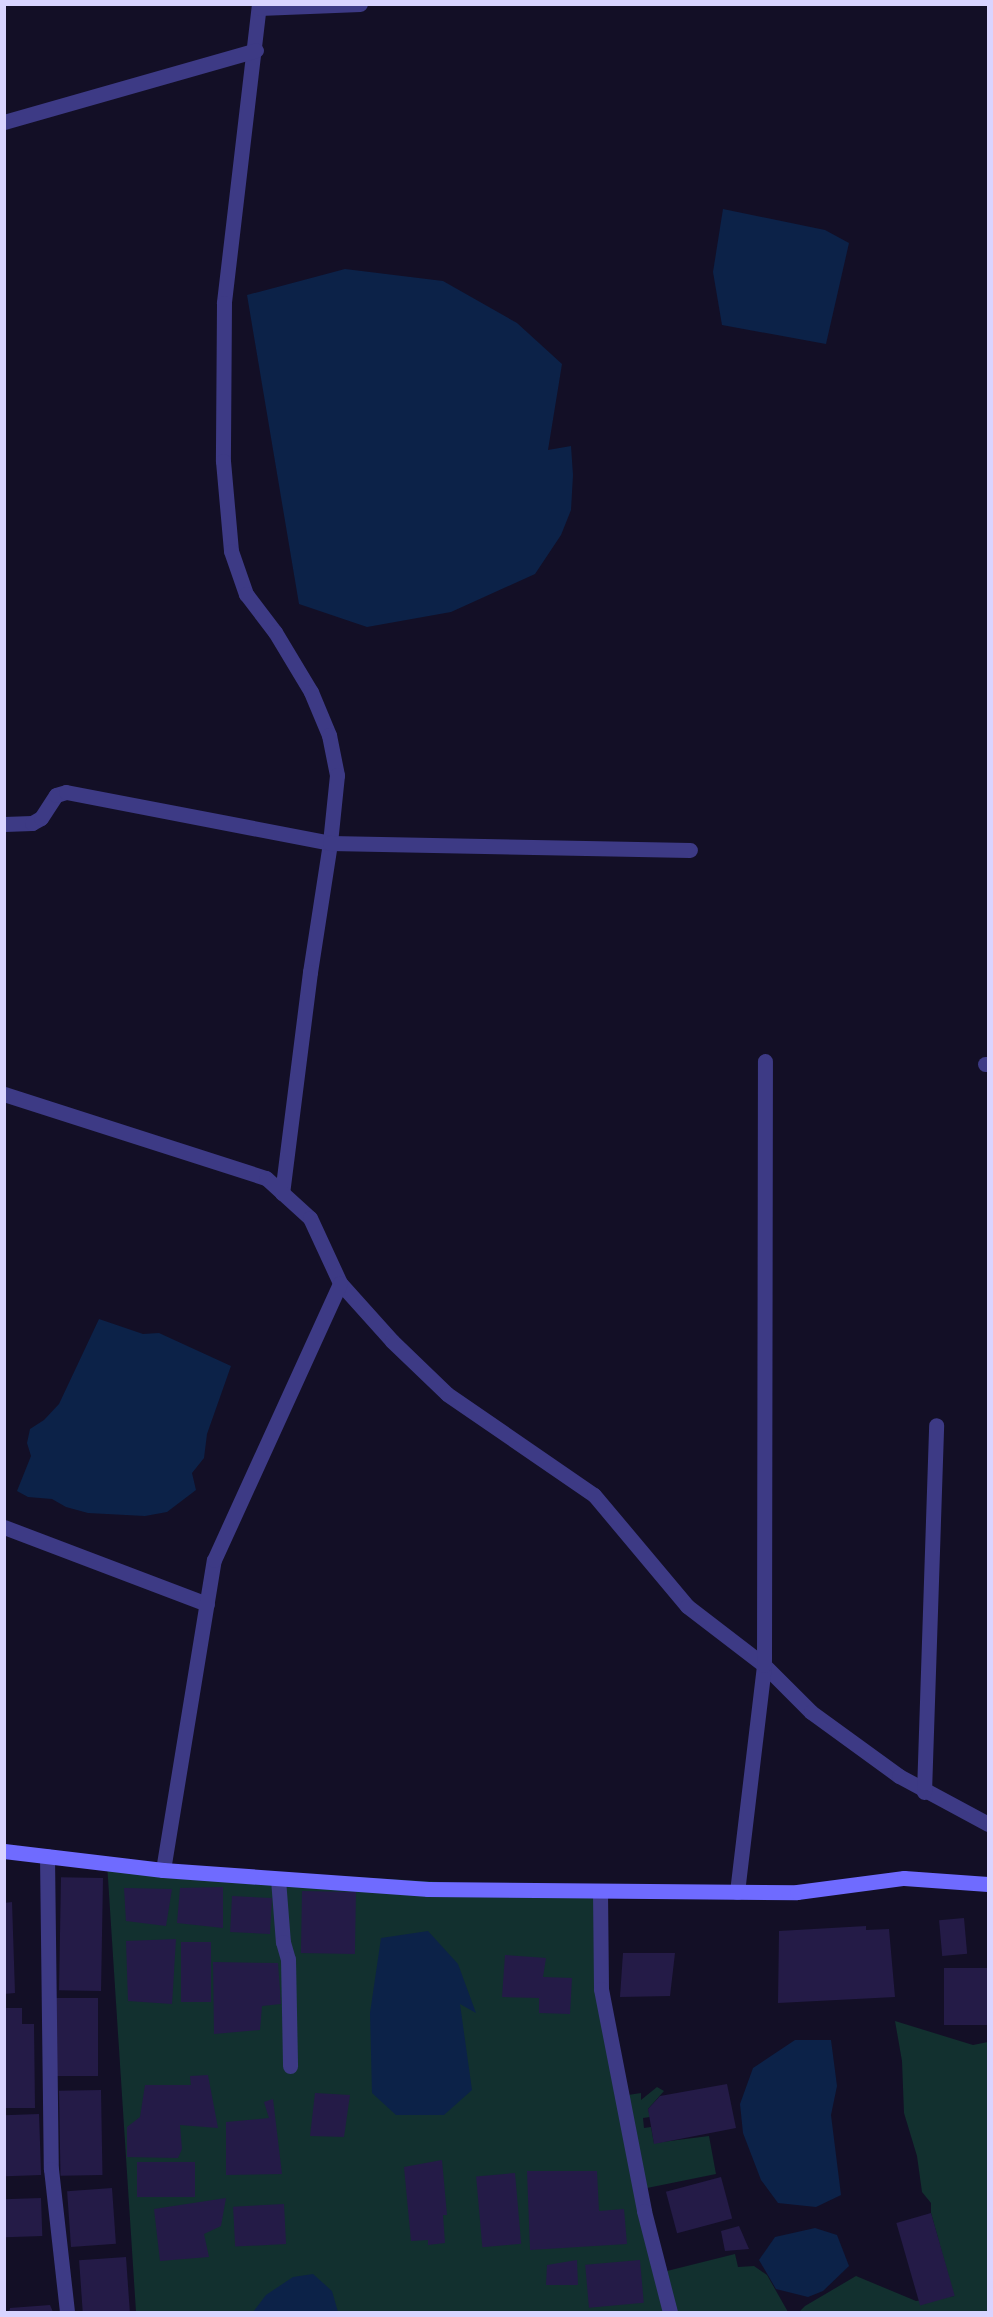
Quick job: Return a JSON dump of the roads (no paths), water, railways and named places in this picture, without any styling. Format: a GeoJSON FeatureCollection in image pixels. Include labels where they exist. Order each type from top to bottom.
{"type":"FeatureCollection","features":[{"type":"Feature","properties":{"kind":"street"},"geometry":{"type":"LineString","coordinates":[[282,1193],[310,972],[330,843],[337,775],[329,735],[311,692],[275,632],[246,594],[231,551],[223,461],[224,303],[256,50],[259,6],[360,4]]}},
{"type":"Feature","properties":{"kind":"street"},"geometry":{"type":"LineString","coordinates":[[4,122],[256,50]]}},
{"type":"Feature","properties":{"kind":"street"},"geometry":{"type":"LineString","coordinates":[[4,824],[32,823],[41,818],[56,795],[66,792],[330,843],[690,850]]}},
{"type":"Feature","properties":{"kind":"street"},"geometry":{"type":"LineString","coordinates":[[737,1892],[764,1665],[765,1061]]}},
{"type":"Feature","properties":{"kind":"street"},"geometry":{"type":"LineString","coordinates":[[4,1094],[266,1179],[310,1218],[340,1283],[392,1341],[447,1394],[594,1495],[687,1606],[764,1665],[811,1712],[924,1792],[988,1824]]}},
{"type":"Feature","properties":{"kind":"street"},"geometry":{"type":"LineString","coordinates":[[163,1870],[214,1560],[340,1283]]}},
{"type":"Feature","properties":{"kind":"street"},"geometry":{"type":"LineString","coordinates":[[924,1792],[936,1425]]}},
{"type":"Feature","properties":{"kind":"street"},"geometry":{"type":"LineString","coordinates":[[4,1527],[207,1604]]}},
{"type":"Feature","properties":{"kind":"street"},"geometry":{"type":"LineString","coordinates":[[4,1851],[163,1870],[428,1889],[797,1892],[904,1878],[988,1884]]}},
{"type":"Feature","properties":{"kind":"street"},"geometry":{"type":"LineString","coordinates":[[47,1856],[51,2169],[67,2313]]}},
{"type":"Feature","properties":{"kind":"street"},"geometry":{"type":"LineString","coordinates":[[278,1879],[283,1942],[288,1959],[290,2066]]}},
{"type":"Feature","properties":{"kind":"street"},"geometry":{"type":"LineString","coordinates":[[600,1891],[601,1989],[644,2211],[670,2313]]}},
{"type":"Feature","properties":{"kind":"water"},"geometry":{"type":"Polygon","coordinates":[[[723,209],[825,230],[849,243],[826,344],[722,325],[713,272],[723,209]]]}},
{"type":"Feature","properties":{"kind":"water"},"geometry":{"type":"Polygon","coordinates":[[[345,269],[443,281],[517,323],[562,364],[548,450],[571,446],[573,475],[571,510],[561,535],[535,574],[451,612],[367,627],[299,604],[247,295],[345,269]]]}},
{"type":"Feature","properties":{"kind":"water"},"geometry":{"type":"Polygon","coordinates":[[[99,1319],[143,1334],[159,1333],[231,1366],[207,1434],[204,1458],[192,1473],[196,1490],[167,1512],[145,1516],[88,1513],[66,1507],[52,1499],[28,1497],[17,1491],[31,1456],[27,1443],[30,1429],[44,1420],[59,1404],[99,1319]]]}},
{"type":"Feature","properties":{"kind":"water"},"geometry":{"type":"Polygon","coordinates":[[[428,1931],[458,1964],[476,2013],[460,2004],[472,2090],[444,2115],[396,2115],[372,2093],[370,2013],[381,1938],[428,1931]]]}},
{"type":"Feature","properties":{"kind":"water"},"geometry":{"type":"Polygon","coordinates":[[[795,2040],[831,2040],[837,2086],[831,2115],[841,2195],[816,2207],[778,2203],[761,2180],[743,2133],[740,2104],[753,2068],[795,2040]]]}},
{"type":"Feature","properties":{"kind":"water"},"geometry":{"type":"Polygon","coordinates":[[[815,2228],[837,2235],[849,2266],[823,2291],[808,2297],[776,2289],[759,2260],[775,2237],[815,2228]]]}},
{"type":"Feature","properties":{"kind":"water"},"geometry":{"type":"Polygon","coordinates":[[[313,2274],[332,2291],[338,2312],[253,2312],[266,2295],[293,2277],[313,2274]]]}}]}
